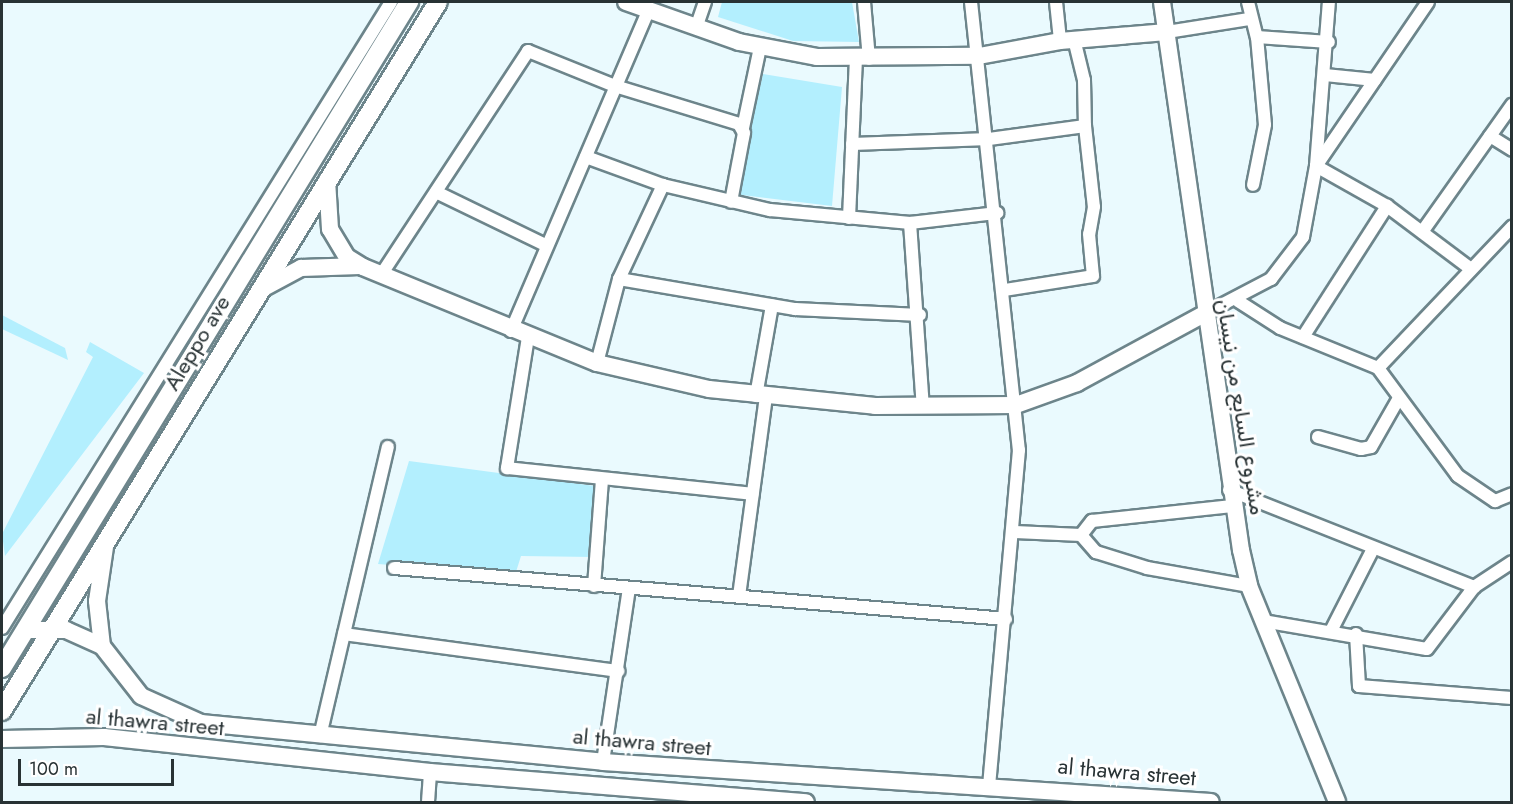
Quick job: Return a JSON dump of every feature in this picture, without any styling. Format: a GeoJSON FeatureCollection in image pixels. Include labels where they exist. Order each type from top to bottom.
{"type":"FeatureCollection","features":[{"type":"Feature","properties":{"kind":"main road","name":"Aleppo ave"},"geometry":{"type":"LineString","coordinates":[[2,668],[409,2]]}},
{"type":"Feature","properties":{"kind":"main road","name":"Aleppo ave"},"geometry":{"type":"LineString","coordinates":[[2,711],[108,540],[255,294],[438,2]]}},
{"type":"Feature","properties":{"kind":"main road"},"geometry":{"type":"LineString","coordinates":[[626,2],[696,28],[760,46],[863,58],[979,56],[1067,40],[1167,32]]}},
{"type":"Feature","properties":{"kind":"main road","name":"مشروع السابع من نيسان"},"geometry":{"type":"LineString","coordinates":[[1162,2],[1230,498],[1249,586],[1337,802]]}},
{"type":"Feature","properties":{"kind":"main road"},"geometry":{"type":"LineString","coordinates":[[327,179],[330,229],[347,257],[363,267],[511,331],[597,363],[761,396],[924,407],[1017,405],[1077,383],[1204,314]]}},
{"type":"Feature","properties":{"kind":"main road"},"geometry":{"type":"LineString","coordinates":[[255,294],[301,268],[363,267]]}},
{"type":"Feature","properties":{"kind":"main road","name":"al thawra street"},"geometry":{"type":"LineString","coordinates":[[108,540],[97,593],[102,646],[122,678],[166,711],[201,723],[603,762],[945,788],[989,785],[1211,802]]}},
{"type":"Feature","properties":{"kind":"main road"},"geometry":{"type":"LineString","coordinates":[[25,630],[53,628],[102,646]]}},
{"type":"Feature","properties":{"kind":"main road"},"geometry":{"type":"LineString","coordinates":[[287,757],[283,744],[288,732]]}},
{"type":"Feature","properties":{"kind":"main road","name":"al thawra street"},"geometry":{"type":"LineString","coordinates":[[2,739],[104,737],[430,772],[704,798],[806,802]]}},
{"type":"Feature","properties":{"kind":"main road"},"geometry":{"type":"LineString","coordinates":[[989,785],[1011,796],[1077,802]]}},
{"type":"Feature","properties":{"kind":"street"},"geometry":{"type":"LineString","coordinates":[[2,628],[391,2]]}},
{"type":"Feature","properties":{"kind":"street"},"geometry":{"type":"LineString","coordinates":[[696,28],[705,2]]}},
{"type":"Feature","properties":{"kind":"street"},"geometry":{"type":"LineString","coordinates":[[849,218],[852,144],[863,58],[864,2]]}},
{"type":"Feature","properties":{"kind":"street"},"geometry":{"type":"LineString","coordinates":[[971,2],[989,139],[1017,405],[1015,532],[989,785]]}},
{"type":"Feature","properties":{"kind":"street"},"geometry":{"type":"LineString","coordinates":[[1005,290],[1093,276],[1089,234],[1094,207],[1085,126],[1084,80],[1067,40],[1056,2]]}},
{"type":"Feature","properties":{"kind":"street"},"geometry":{"type":"LineString","coordinates":[[1248,2],[1249,19],[1257,37],[1265,125],[1253,185]]}},
{"type":"Feature","properties":{"kind":"street"},"geometry":{"type":"LineString","coordinates":[[1204,314],[1238,301],[1271,279],[1295,252],[1308,222],[1329,42],[1329,2]]}},
{"type":"Feature","properties":{"kind":"street"},"geometry":{"type":"LineString","coordinates":[[1419,2],[1419,16]]}},
{"type":"Feature","properties":{"kind":"street"},"geometry":{"type":"LineString","coordinates":[[1316,166],[1428,2]]}},
{"type":"Feature","properties":{"kind":"street"},"geometry":{"type":"LineString","coordinates":[[511,331],[648,12]]}},
{"type":"Feature","properties":{"kind":"street"},"geometry":{"type":"LineString","coordinates":[[1167,32],[1249,19]]}},
{"type":"Feature","properties":{"kind":"street"},"geometry":{"type":"LineString","coordinates":[[1257,37],[1329,42]]}},
{"type":"Feature","properties":{"kind":"street"},"geometry":{"type":"LineString","coordinates":[[731,202],[742,128],[760,46]]}},
{"type":"Feature","properties":{"kind":"street"},"geometry":{"type":"LineString","coordinates":[[381,275],[528,51],[615,86],[742,128]]}},
{"type":"Feature","properties":{"kind":"street"},"geometry":{"type":"LineString","coordinates":[[1325,75],[1375,80]]}},
{"type":"Feature","properties":{"kind":"street"},"geometry":{"type":"LineString","coordinates":[[1422,232],[1512,105]]}},
{"type":"Feature","properties":{"kind":"street"},"geometry":{"type":"LineString","coordinates":[[852,144],[989,139],[1085,126]]}},
{"type":"Feature","properties":{"kind":"street"},"geometry":{"type":"LineString","coordinates":[[1490,136],[1512,150]]}},
{"type":"Feature","properties":{"kind":"street"},"geometry":{"type":"LineString","coordinates":[[586,157],[663,185],[731,202],[849,218],[910,223],[997,213]]}},
{"type":"Feature","properties":{"kind":"street"},"geometry":{"type":"LineString","coordinates":[[1316,166],[1387,206],[1472,269]]}},
{"type":"Feature","properties":{"kind":"street"},"geometry":{"type":"LineString","coordinates":[[597,363],[619,279],[663,185]]}},
{"type":"Feature","properties":{"kind":"street"},"geometry":{"type":"LineString","coordinates":[[436,192],[548,246]]}},
{"type":"Feature","properties":{"kind":"street"},"geometry":{"type":"LineString","coordinates":[[1303,337],[1387,206]]}},
{"type":"Feature","properties":{"kind":"street"},"geometry":{"type":"LineString","coordinates":[[910,223],[920,315],[924,407]]}},
{"type":"Feature","properties":{"kind":"street"},"geometry":{"type":"LineString","coordinates":[[1378,368],[1512,227]]}},
{"type":"Feature","properties":{"kind":"street"},"geometry":{"type":"LineString","coordinates":[[619,279],[772,305],[920,315]]}},
{"type":"Feature","properties":{"kind":"street"},"geometry":{"type":"LineString","coordinates":[[1238,301],[1303,337],[1378,368],[1458,476],[1495,501],[1512,494]]}},
{"type":"Feature","properties":{"kind":"street"},"geometry":{"type":"LineString","coordinates":[[739,596],[753,495],[761,396],[772,305]]}},
{"type":"Feature","properties":{"kind":"street"},"geometry":{"type":"LineString","coordinates":[[528,337],[507,468],[753,495]]}},
{"type":"Feature","properties":{"kind":"street"},"geometry":{"type":"LineString","coordinates":[[1318,437],[1361,449],[1371,447],[1399,398]]}},
{"type":"Feature","properties":{"kind":"street"},"geometry":{"type":"LineString","coordinates":[[320,736],[388,447]]}},
{"type":"Feature","properties":{"kind":"street"},"geometry":{"type":"LineString","coordinates":[[594,586],[602,479]]}},
{"type":"Feature","properties":{"kind":"street"},"geometry":{"type":"LineString","coordinates":[[1081,536],[1092,522],[1230,498],[1474,587]]}},
{"type":"Feature","properties":{"kind":"street"},"geometry":{"type":"LineString","coordinates":[[1015,532],[1081,536],[1096,552],[1147,568],[1249,586]]}},
{"type":"Feature","properties":{"kind":"street"},"geometry":{"type":"LineString","coordinates":[[1331,631],[1373,549]]}},
{"type":"Feature","properties":{"kind":"street"},"geometry":{"type":"LineString","coordinates":[[1263,621],[1356,634],[1427,650],[1474,587],[1512,562]]}},
{"type":"Feature","properties":{"kind":"street"},"geometry":{"type":"LineString","coordinates":[[394,568],[1006,619]]}},
{"type":"Feature","properties":{"kind":"street"},"geometry":{"type":"LineString","coordinates":[[603,762],[619,671],[628,589]]}},
{"type":"Feature","properties":{"kind":"street"},"geometry":{"type":"LineString","coordinates":[[344,634],[619,671]]}},
{"type":"Feature","properties":{"kind":"street"},"geometry":{"type":"LineString","coordinates":[[1356,634],[1359,686],[1512,698]]}},
{"type":"Feature","properties":{"kind":"street"},"geometry":{"type":"LineString","coordinates":[[428,802],[430,772]]}},
{"type":"Feature","properties":{"kind":"shaded area"},"geometry":{"type":"Polygon","coordinates":[[[722,2],[852,2],[859,42],[793,41],[718,17],[722,2]]]}},
{"type":"Feature","properties":{"kind":"shaded area"},"geometry":{"type":"Polygon","coordinates":[[[763,74],[842,87],[832,206],[734,194],[763,74]]]}},
{"type":"Feature","properties":{"kind":"shaded area"},"geometry":{"type":"Polygon","coordinates":[[[2,315],[65,348],[68,360],[2,329],[2,315]]]}},
{"type":"Feature","properties":{"kind":"shaded area"},"geometry":{"type":"Polygon","coordinates":[[[90,342],[144,373],[5,556],[2,534],[93,357],[86,352],[90,342]]]}},
{"type":"Feature","properties":{"kind":"shaded area"},"geometry":{"type":"Polygon","coordinates":[[[409,461],[602,487],[593,557],[521,556],[515,575],[378,564],[409,461]]]}}]}
